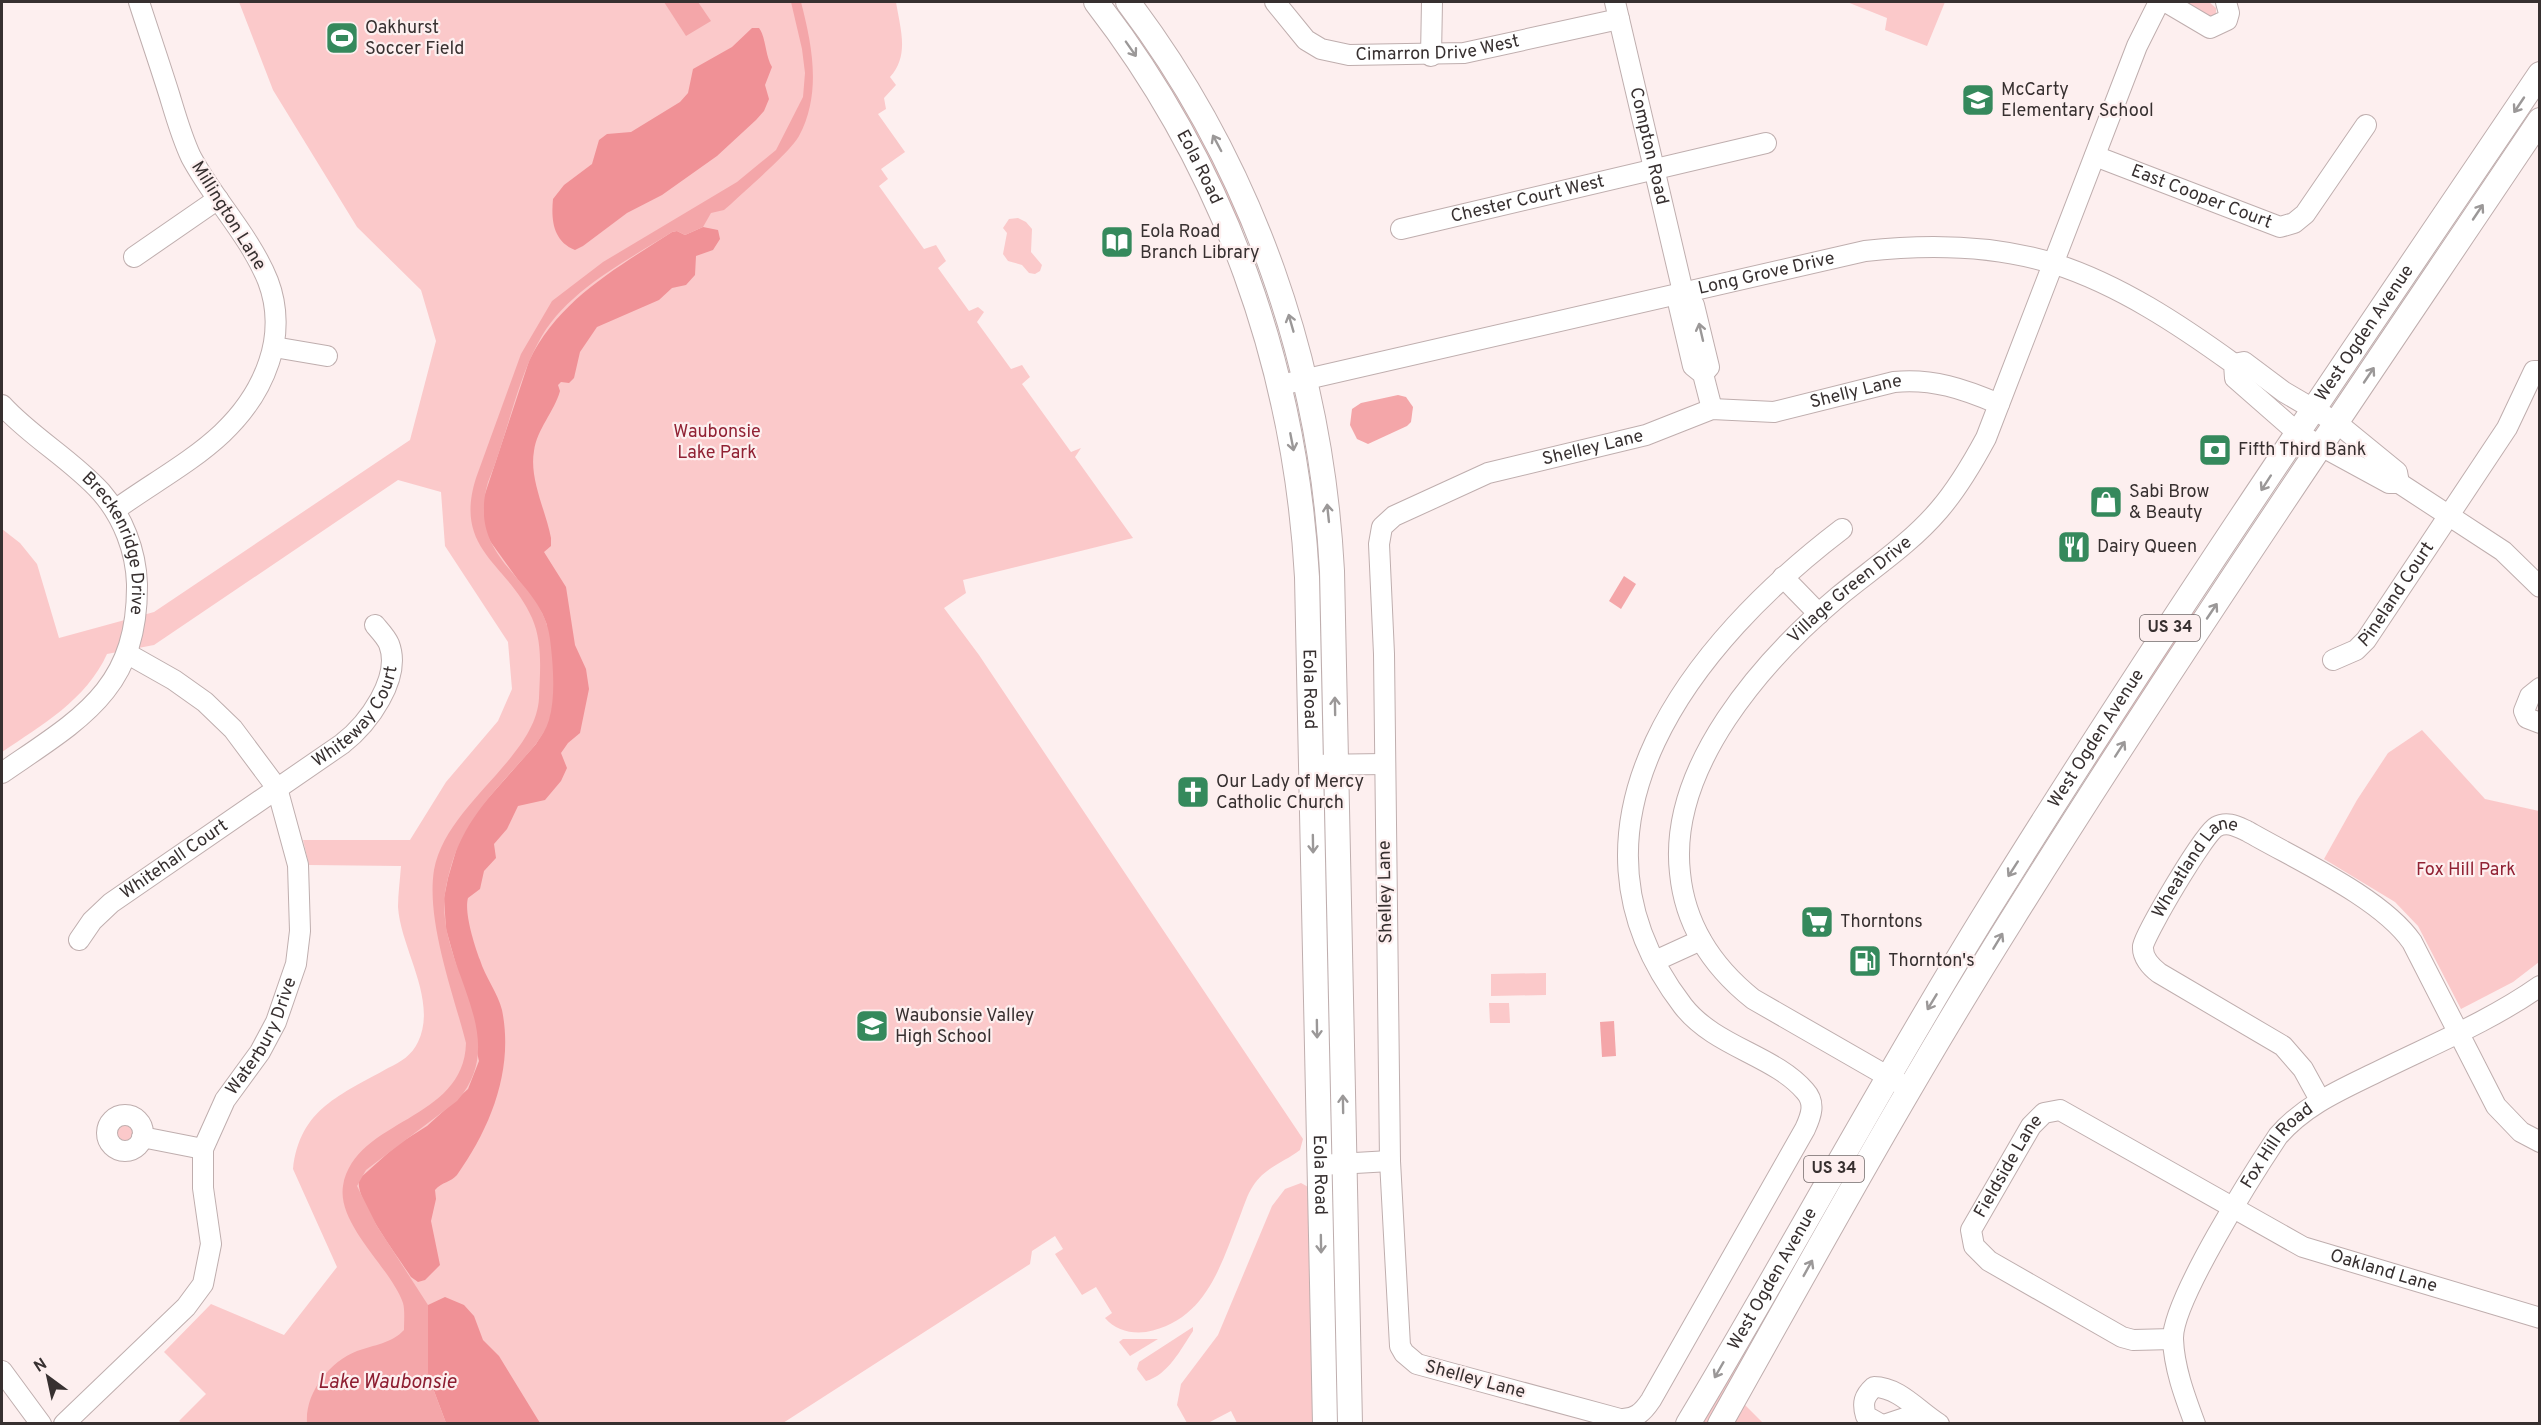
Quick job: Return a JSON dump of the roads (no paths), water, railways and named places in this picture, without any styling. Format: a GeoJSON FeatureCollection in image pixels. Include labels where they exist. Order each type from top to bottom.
{"type":"FeatureCollection","features":[{"type":"Feature","properties":{"kind":"main road","name":"Eola Road"},"geometry":{"type":"LineString","coordinates":[[1096,2],[1161,93],[1217,199],[1251,282],[1281,385],[1298,474],[1305,543],[1325,1424]]}},
{"type":"Feature","properties":{"kind":"main road","name":"Eola Road"},"geometry":{"type":"LineString","coordinates":[[1128,2],[1185,85],[1230,167],[1273,270],[1306,379],[1317,435],[1329,529],[1350,1424]]}},
{"type":"Feature","properties":{"kind":"main road","name":"West Ogden Avenue"},"geometry":{"type":"LineString","coordinates":[[1688,1424],[1887,1077],[2072,776],[2540,74]]}},
{"type":"Feature","properties":{"kind":"main road","name":"West Ogden Avenue"},"geometry":{"type":"LineString","coordinates":[[1720,1424],[1909,1088],[2089,798],[2320,446],[2540,120]]}},
{"type":"Feature","properties":{"kind":"main road"},"geometry":{"type":"LineString","coordinates":[[2072,776],[2089,798]]}},
{"type":"Feature","properties":{"kind":"street","name":"Millington Lane"},"geometry":{"type":"LineString","coordinates":[[115,510],[210,444],[238,420],[256,396],[274,347],[275,312],[268,281],[255,255],[196,166],[183,140],[139,2]]}},
{"type":"Feature","properties":{"kind":"street","name":"Cimarron Drive West"},"geometry":{"type":"LineString","coordinates":[[1275,2],[1306,40],[1321,49],[1349,55],[1431,56],[1486,50],[1617,10]]}},
{"type":"Feature","properties":{"kind":"street"},"geometry":{"type":"LineString","coordinates":[[1431,56],[1432,2]]}},
{"type":"Feature","properties":{"kind":"street","name":"Village Green Drive"},"geometry":{"type":"LineString","coordinates":[[1909,1088],[1753,999],[1725,974],[1701,940],[1689,914],[1680,880],[1679,845],[1682,812],[1693,782],[1728,718],[1772,661],[1819,614],[1918,532],[1938,511],[1973,463],[1999,404],[2137,46],[2159,2]]}},
{"type":"Feature","properties":{"kind":"street"},"geometry":{"type":"LineString","coordinates":[[2166,2],[2210,28],[2227,20],[2229,13],[2226,2]]}},
{"type":"Feature","properties":{"kind":"street","name":"Compton Road"},"geometry":{"type":"LineString","coordinates":[[1617,10],[1683,292],[1695,310],[1708,367],[1703,374],[1712,409]]}},
{"type":"Feature","properties":{"kind":"street","name":"East Cooper Court"},"geometry":{"type":"LineString","coordinates":[[2095,156],[2280,227],[2294,223],[2305,214],[2366,124]]}},
{"type":"Feature","properties":{"kind":"street","name":"Chester Court West"},"geometry":{"type":"LineString","coordinates":[[1401,229],[1767,143]]}},
{"type":"Feature","properties":{"kind":"street"},"geometry":{"type":"LineString","coordinates":[[134,257],[218,199]]}},
{"type":"Feature","properties":{"kind":"street","name":"Long Grove Drive"},"geometry":{"type":"LineString","coordinates":[[1281,385],[1865,251],[1961,248],[2053,264],[2126,295],[2234,364],[2244,362],[2284,392],[2337,423],[2397,472],[2399,483]]}},
{"type":"Feature","properties":{"kind":"street"},"geometry":{"type":"LineString","coordinates":[[274,347],[327,356]]}},
{"type":"Feature","properties":{"kind":"street","name":"Long Grove Drive"},"geometry":{"type":"LineString","coordinates":[[2234,364],[2235,378],[2299,434],[2389,483],[2399,483],[2503,551],[2540,587]]}},
{"type":"Feature","properties":{"kind":"street","name":"Pineland Court"},"geometry":{"type":"LineString","coordinates":[[2333,660],[2345,656],[2362,645],[2507,428],[2534,371],[2540,371]]}},
{"type":"Feature","properties":{"kind":"street","name":"Shelly Lane"},"geometry":{"type":"LineString","coordinates":[[1712,409],[1774,412],[1894,382],[1912,380],[1954,387],[1999,404]]}},
{"type":"Feature","properties":{"kind":"street","name":"Breckenridge Drive"},"geometry":{"type":"LineString","coordinates":[[2,405],[83,474],[115,510],[132,552],[136,576],[134,627],[128,654],[107,688],[80,718],[2,773]]}},
{"type":"Feature","properties":{"kind":"street","name":"Shelley Lane"},"geometry":{"type":"LineString","coordinates":[[1712,409],[1646,435],[1488,473],[1435,499],[1401,512],[1387,522],[1379,535],[1385,764],[1390,1161],[1397,1336],[1409,1360],[1620,1419],[1637,1416],[1651,1400],[1805,1129],[1812,1103],[1808,1093],[1788,1077],[1714,1034],[1697,1021],[1684,1007],[1655,961],[1636,918],[1629,894],[1628,841],[1636,788],[1648,756],[1664,725],[1704,664],[1729,632],[1784,577],[1842,529]]}},
{"type":"Feature","properties":{"kind":"street"},"geometry":{"type":"LineString","coordinates":[[1784,577],[1819,614]]}},
{"type":"Feature","properties":{"kind":"street","name":"Whiteway Court"},"geometry":{"type":"LineString","coordinates":[[277,788],[352,736],[373,711],[386,684],[392,658],[388,642],[375,625]]}},
{"type":"Feature","properties":{"kind":"street","name":"Waterbury Drive"},"geometry":{"type":"LineString","coordinates":[[64,1424],[186,1306],[203,1284],[211,1244],[202,1188],[203,1149],[225,1100],[256,1057],[276,1022],[296,964],[301,913],[300,882],[295,848],[277,788],[245,743],[212,708],[182,685],[128,654]]}},
{"type":"Feature","properties":{"kind":"street"},"geometry":{"type":"LineString","coordinates":[[2540,688],[2530,696],[2524,711],[2527,718],[2540,723]]}},
{"type":"Feature","properties":{"kind":"street"},"geometry":{"type":"LineString","coordinates":[[1311,765],[1385,764]]}},
{"type":"Feature","properties":{"kind":"street","name":"Whitehall Court"},"geometry":{"type":"LineString","coordinates":[[79,940],[92,921],[111,903],[277,788]]}},
{"type":"Feature","properties":{"kind":"street","name":"Wheatland Lane"},"geometry":{"type":"LineString","coordinates":[[2320,1100],[2302,1069],[2283,1046],[2159,973],[2147,961],[2143,947],[2151,929],[2203,840],[2216,826],[2229,823],[2247,831],[2371,903],[2393,919],[2412,942],[2458,1032]]}},
{"type":"Feature","properties":{"kind":"street"},"geometry":{"type":"LineString","coordinates":[[1655,961],[1701,940]]}},
{"type":"Feature","properties":{"kind":"street","name":"Fox Hill Road"},"geometry":{"type":"LineString","coordinates":[[2195,1424],[2181,1383],[2173,1339],[2186,1295],[2278,1136],[2290,1122],[2320,1100],[2458,1032],[2540,986]]}},
{"type":"Feature","properties":{"kind":"street"},"geometry":{"type":"LineString","coordinates":[[2458,1032],[2496,1106],[2521,1132],[2540,1142]]}},
{"type":"Feature","properties":{"kind":"street","name":"Fieldside Lane"},"geometry":{"type":"LineString","coordinates":[[2173,1339],[2133,1340],[2100,1325],[1980,1254],[1974,1246],[1971,1230],[2036,1119],[2044,1113],[2060,1110],[2234,1209]]}},
{"type":"Feature","properties":{"kind":"street"},"geometry":{"type":"LineString","coordinates":[[142,1137],[203,1149]]}},
{"type":"Feature","properties":{"kind":"street"},"geometry":{"type":"LineString","coordinates":[[1320,1165],[1390,1161]]}},
{"type":"Feature","properties":{"kind":"street","name":"Oakland Lane"},"geometry":{"type":"LineString","coordinates":[[2234,1209],[2280,1236],[2311,1250],[2540,1318]]}},
{"type":"Feature","properties":{"kind":"street"},"geometry":{"type":"LineString","coordinates":[[2,1371],[41,1424]]}},
{"type":"Feature","properties":{"kind":"street"},"geometry":{"type":"LineString","coordinates":[[1880,1424],[1866,1416],[1863,1406],[1866,1394],[1874,1387],[1887,1387],[1920,1413],[1939,1424]]}},
{"type":"Feature","properties":{"kind":"street"},"geometry":{"type":"LineString","coordinates":[[1887,1424],[1920,1413]]}},
{"type":"Feature","properties":{"kind":"water"},"geometry":{"type":"Polygon","coordinates":[[[664,2],[698,2],[711,21],[686,36],[664,2]]]}},
{"type":"Feature","properties":{"kind":"water","name":"Lake Waubonsie"},"geometry":{"type":"Polygon","coordinates":[[[791,2],[801,2],[809,35],[813,69],[811,103],[799,136],[778,161],[731,204],[724,210],[711,213],[703,227],[685,235],[677,231],[672,232],[579,293],[549,325],[530,359],[517,394],[488,482],[484,509],[487,532],[496,550],[534,600],[544,618],[552,658],[551,711],[538,741],[488,798],[462,837],[446,887],[445,915],[450,943],[475,1024],[478,1050],[473,1076],[457,1101],[366,1170],[357,1186],[377,1226],[428,1305],[428,1375],[446,1423],[307,1423],[310,1401],[328,1371],[347,1356],[388,1341],[404,1330],[403,1303],[388,1275],[366,1246],[348,1216],[343,1201],[343,1186],[352,1164],[367,1146],[429,1105],[448,1089],[461,1069],[466,1043],[437,934],[433,890],[434,870],[442,846],[455,824],[523,741],[534,720],[539,698],[540,667],[536,628],[522,599],[486,555],[477,540],[472,523],[471,503],[476,478],[521,354],[552,301],[603,262],[737,182],[776,150],[803,97],[805,73],[802,49],[791,2]]]}},
{"type":"Feature","properties":{"kind":"water"},"geometry":{"type":"Polygon","coordinates":[[[1398,395],[1406,397],[1413,407],[1411,422],[1368,444],[1357,439],[1350,425],[1352,409],[1361,403],[1398,395]]]}},
{"type":"Feature","properties":{"kind":"water"},"geometry":{"type":"Polygon","coordinates":[[[1624,576],[1636,584],[1621,609],[1609,601],[1624,576]]]}},
{"type":"Feature","properties":{"kind":"water"},"geometry":{"type":"Polygon","coordinates":[[[1614,1021],[1616,1056],[1602,1057],[1600,1022],[1614,1021]]]}},
{"type":"Feature","properties":{"kind":"place","name":"Oakhurst Soccer Field"},"geometry":{"type":"Point","coordinates":[342,38]}},
{"type":"Feature","properties":{"kind":"place","name":"McCarty Elementary School"},"geometry":{"type":"Point","coordinates":[1978,100]}},
{"type":"Feature","properties":{"kind":"place","name":"Eola Road Branch Library"},"geometry":{"type":"Point","coordinates":[1117,242]}},
{"type":"Feature","properties":{"kind":"place","name":"Fifth Third Bank"},"geometry":{"type":"Point","coordinates":[2215,450]}},
{"type":"Feature","properties":{"kind":"place","name":"Sabi Brow & Beauty"},"geometry":{"type":"Point","coordinates":[2106,502]}},
{"type":"Feature","properties":{"kind":"place","name":"Dairy Queen"},"geometry":{"type":"Point","coordinates":[2074,547]}},
{"type":"Feature","properties":{"kind":"place","name":"Our Lady of Mercy Catholic Church"},"geometry":{"type":"Point","coordinates":[1193,792]}},
{"type":"Feature","properties":{"kind":"place","name":"Thorntons"},"geometry":{"type":"Point","coordinates":[1817,922]}},
{"type":"Feature","properties":{"kind":"place","name":"Thornton's"},"geometry":{"type":"Point","coordinates":[1865,961]}},
{"type":"Feature","properties":{"kind":"place","name":"Waubonsie Valley High School"},"geometry":{"type":"Point","coordinates":[872,1026]}},
{"type":"Feature","properties":{"kind":"park label","name":"Waubonsie Lake Park"},"geometry":{"type":"Point","coordinates":[717,442]}},
{"type":"Feature","properties":{"kind":"park label","name":"Fox Hill Park"},"geometry":{"type":"Point","coordinates":[2466,870]}}]}
